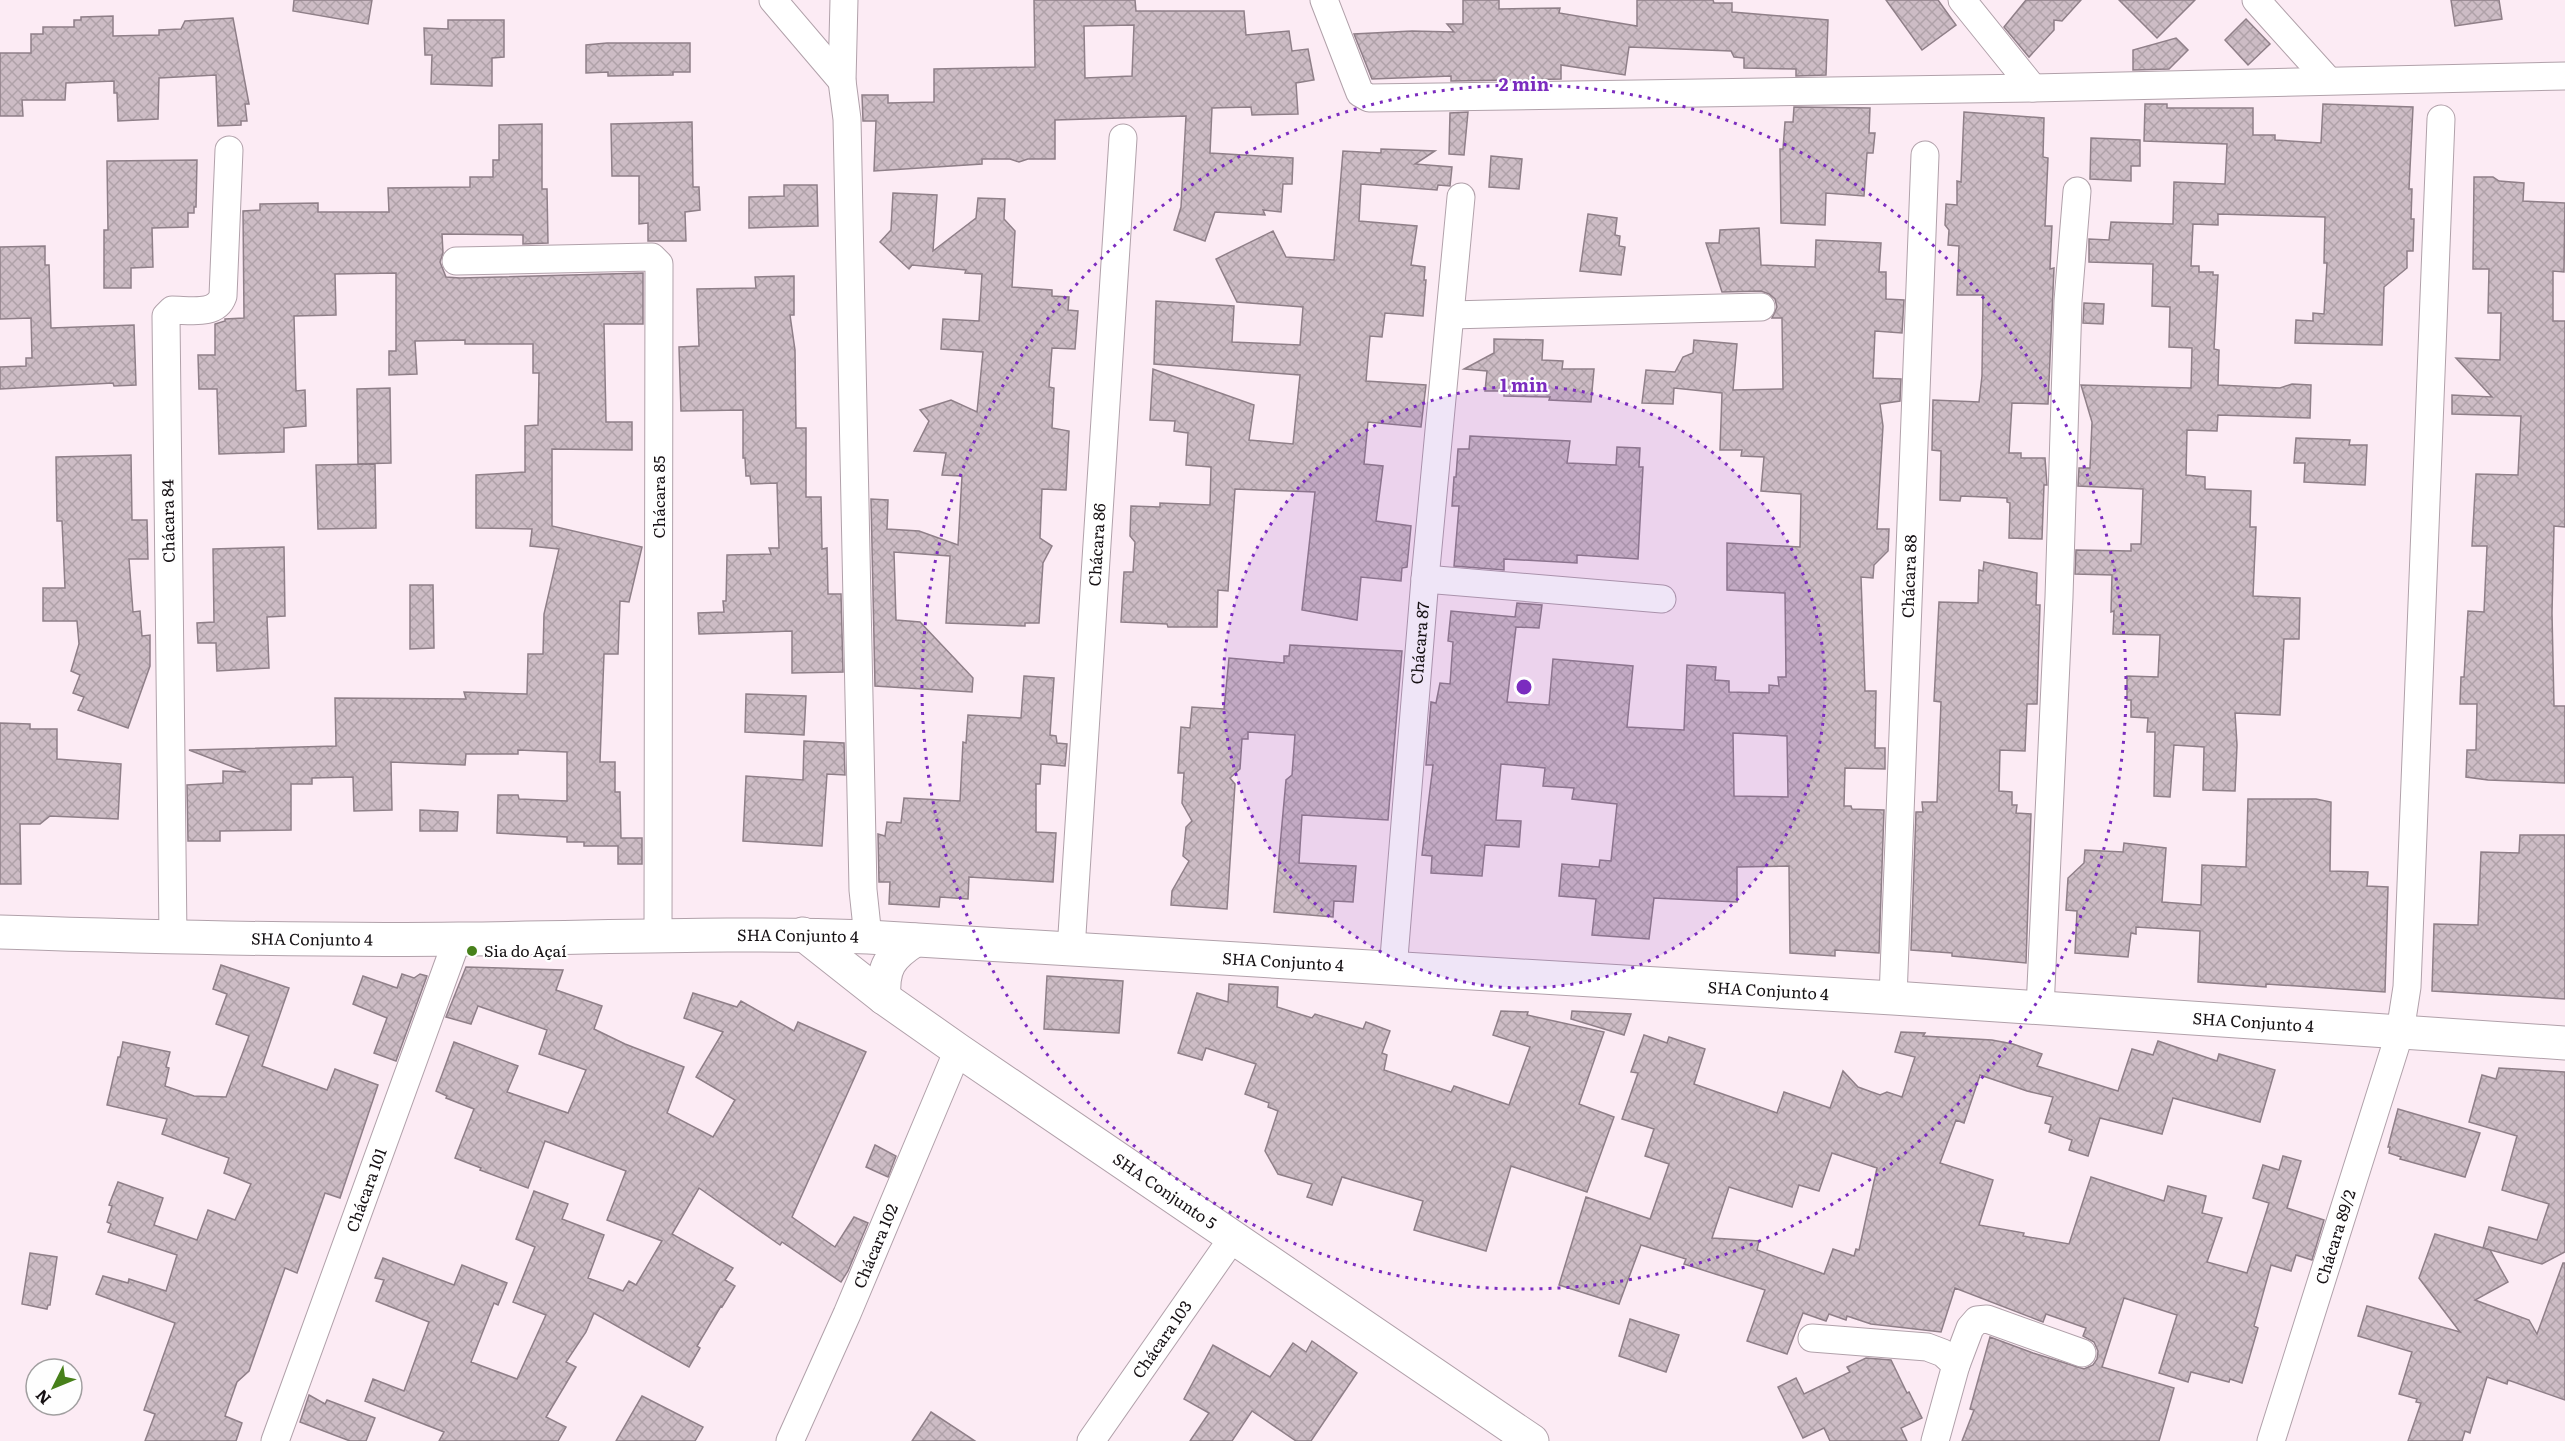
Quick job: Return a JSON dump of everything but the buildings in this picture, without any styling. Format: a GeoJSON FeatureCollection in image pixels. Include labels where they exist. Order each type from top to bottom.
{"type":"FeatureCollection","features":[{"type":"Feature","properties":{"kind":"street"},"geometry":{"type":"LineString","coordinates":[[774,0],[842,81]]}},
{"type":"Feature","properties":{"kind":"street"},"geometry":{"type":"LineString","coordinates":[[844,0],[842,81],[847,119],[862,890],[868,937]]}},
{"type":"Feature","properties":{"kind":"street"},"geometry":{"type":"LineString","coordinates":[[1324,0],[1360,93],[1369,98],[2034,88],[2565,76]]}},
{"type":"Feature","properties":{"kind":"street"},"geometry":{"type":"LineString","coordinates":[[1962,0],[2034,88]]}},
{"type":"Feature","properties":{"kind":"street"},"geometry":{"type":"LineString","coordinates":[[2256,0],[2328,80]]}},
{"type":"Feature","properties":{"kind":"street","name":"Chácara 89/2"},"geometry":{"type":"LineString","coordinates":[[2271,1441],[2400,1032],[2407,987],[2441,119]]}},
{"type":"Feature","properties":{"kind":"street","name":"Chácara 86"},"geometry":{"type":"LineString","coordinates":[[1071,950],[1123,138]]}},
{"type":"Feature","properties":{"kind":"street","name":"Chácara 84"},"geometry":{"type":"LineString","coordinates":[[173,938],[166,316],[172,310],[213,310],[223,297],[229,150]]}},
{"type":"Feature","properties":{"kind":"street","name":"Chácara 88"},"geometry":{"type":"LineString","coordinates":[[1893,998],[1925,155]]}},
{"type":"Feature","properties":{"kind":"street"},"geometry":{"type":"LineString","coordinates":[[2040,1009],[2059,597],[2068,301],[2077,191]]}},
{"type":"Feature","properties":{"kind":"street","name":"Chácara 87"},"geometry":{"type":"LineString","coordinates":[[1393,970],[1425,579],[1461,197]]}},
{"type":"Feature","properties":{"kind":"street","name":"Chácara 85"},"geometry":{"type":"LineString","coordinates":[[456,261],[651,257],[659,264],[658,936]]}},
{"type":"Feature","properties":{"kind":"street"},"geometry":{"type":"LineString","coordinates":[[1451,315],[1761,307]]}},
{"type":"Feature","properties":{"kind":"street"},"geometry":{"type":"LineString","coordinates":[[1425,579],[1662,599]]}},
{"type":"Feature","properties":{"kind":"street","name":"SHA Conjunto 4"},"geometry":{"type":"LineString","coordinates":[[0,932],[173,938],[457,939],[803,934],[1893,998],[2565,1043]]}},
{"type":"Feature","properties":{"kind":"street","name":"SHA Conjunto 5"},"geometry":{"type":"LineString","coordinates":[[803,934],[884,998],[958,1050],[1532,1441]]}},
{"type":"Feature","properties":{"kind":"street","name":"Chácara 101"},"geometry":{"type":"LineString","coordinates":[[275,1441],[457,939]]}},
{"type":"Feature","properties":{"kind":"street"},"geometry":{"type":"LineString","coordinates":[[884,998],[883,983],[887,966],[897,951],[915,940]]}},
{"type":"Feature","properties":{"kind":"street","name":"Chácara 102"},"geometry":{"type":"LineString","coordinates":[[790,1441],[847,1314],[958,1050]]}},
{"type":"Feature","properties":{"kind":"street","name":"Chácara 103"},"geometry":{"type":"LineString","coordinates":[[1091,1441],[1234,1236]]}},
{"type":"Feature","properties":{"kind":"street"},"geometry":{"type":"LineString","coordinates":[[1935,1441],[1956,1365],[1970,1328],[1977,1320],[1987,1318],[2082,1353]]}},
{"type":"Feature","properties":{"kind":"street"},"geometry":{"type":"LineString","coordinates":[[1812,1338],[1928,1347],[1943,1353],[1956,1365]]}},
{"type":"Feature","properties":{"kind":"place","name":"Sia do Açaí"},"geometry":{"type":"Point","coordinates":[472,951]}}]}
